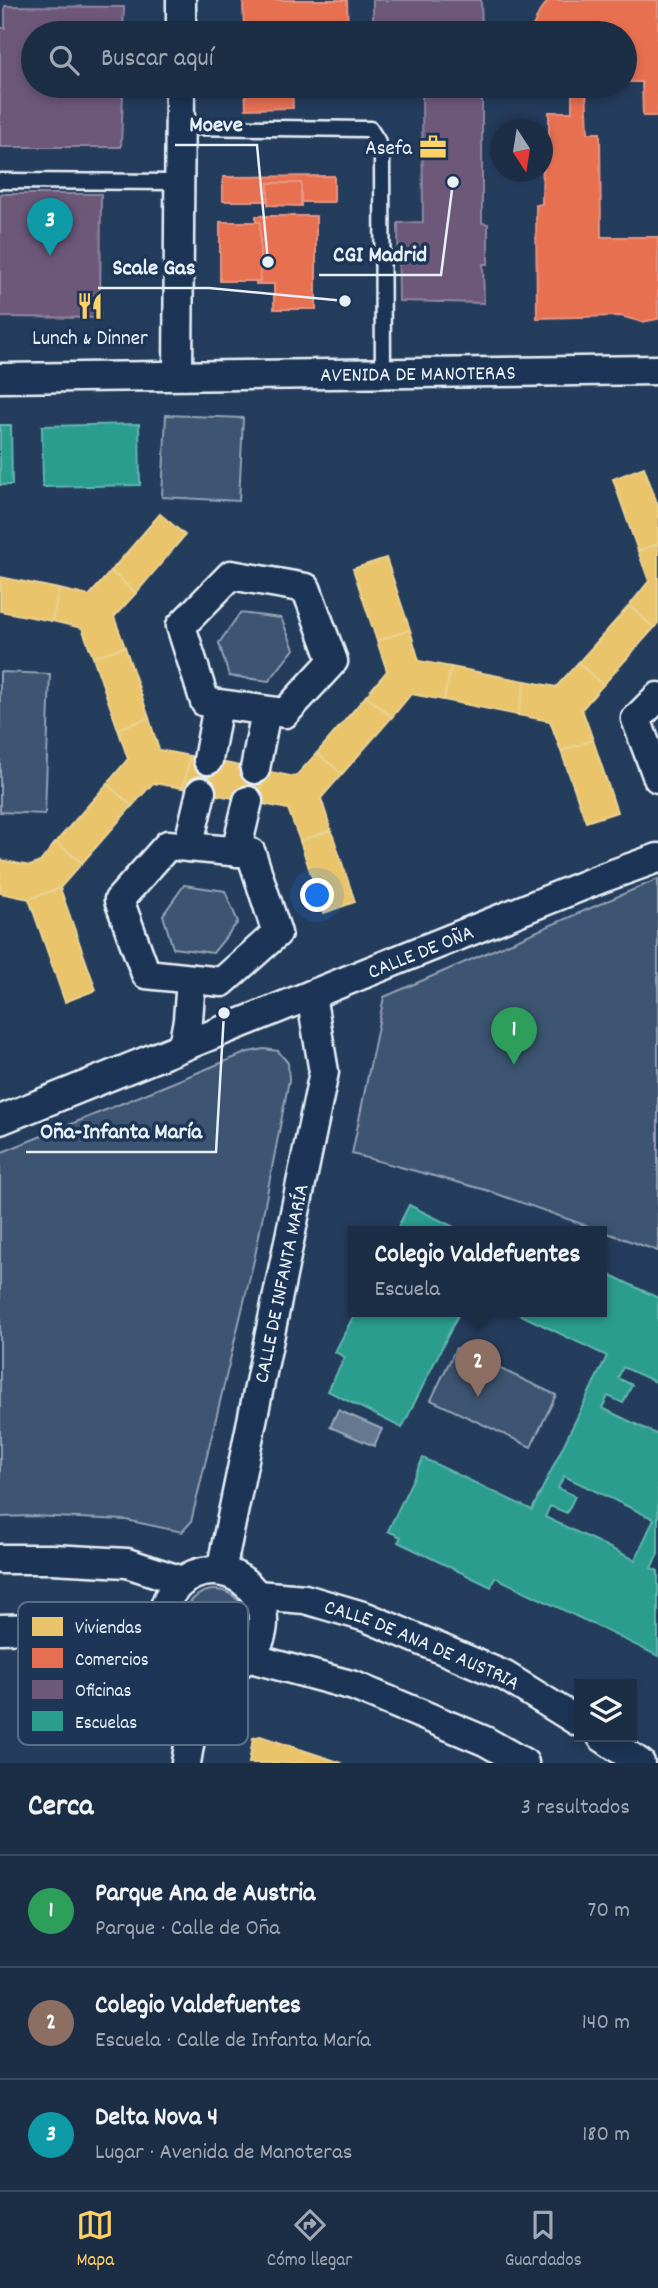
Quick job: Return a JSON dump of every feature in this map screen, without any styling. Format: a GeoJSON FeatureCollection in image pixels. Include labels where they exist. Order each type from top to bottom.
{"type":"FeatureCollection","features":[{"type":"Feature","properties":{"kind":"street"},"geometry":{"type":"LineString","coordinates":[[181,0],[181,21]]}},
{"type":"Feature","properties":{"kind":"street"},"geometry":{"type":"LineString","coordinates":[[178,375],[180,98]]}},
{"type":"Feature","properties":{"kind":"street","name":"AVENIDA DE MANOTERAS"},"geometry":{"type":"LineString","coordinates":[[0,378],[658,370]]}},
{"type":"Feature","properties":{"kind":"street"},"geometry":{"type":"LineString","coordinates":[[231,575],[306,588],[333,661],[285,713],[266,711],[205,702],[181,626],[231,575]]}},
{"type":"Feature","properties":{"kind":"street"},"geometry":{"type":"LineString","coordinates":[[658,697],[636,719],[658,778]]}},
{"type":"Feature","properties":{"kind":"street"},"geometry":{"type":"LineString","coordinates":[[208,760],[218,705]]}},
{"type":"Feature","properties":{"kind":"street"},"geometry":{"type":"LineString","coordinates":[[255,769],[266,711]]}},
{"type":"Feature","properties":{"kind":"street"},"geometry":{"type":"LineString","coordinates":[[188,847],[201,792]]}},
{"type":"Feature","properties":{"kind":"street"},"geometry":{"type":"LineString","coordinates":[[236,852],[248,801]]}},
{"type":"Feature","properties":{"kind":"street"},"geometry":{"type":"LineString","coordinates":[[168,845],[236,852],[251,853],[277,933],[222,982],[146,974],[119,900],[168,845]]}},
{"type":"Feature","properties":{"kind":"street","name":"CALLE DE OÑA"},"geometry":{"type":"LineString","coordinates":[[0,1120],[602,878],[658,858]]}},
{"type":"Feature","properties":{"kind":"street"},"geometry":{"type":"LineString","coordinates":[[183,1046],[191,979]]}},
{"type":"Feature","properties":{"kind":"street","name":"CALLE DE INFANTA MARÍA"},"geometry":{"type":"LineString","coordinates":[[221,1571],[324,1072],[311,995]]}},
{"type":"Feature","properties":{"kind":"street"},"geometry":{"type":"LineString","coordinates":[[0,1559],[127,1563],[182,1581]]}},
{"type":"Feature","properties":{"kind":"street"},"geometry":{"type":"LineString","coordinates":[[167,1602],[182,1581],[207,1571],[235,1575],[256,1595],[262,1611],[263,1628],[258,1644],[248,1656]]}},
{"type":"Feature","properties":{"kind":"street","name":"CALLE DE ANA DE AUSTRIA"},"geometry":{"type":"LineString","coordinates":[[256,1595],[305,1599],[366,1617],[505,1676],[574,1719]]}},
{"type":"Feature","properties":{"kind":"street"},"geometry":{"type":"LineString","coordinates":[[0,1629],[18,1629]]}},
{"type":"Feature","properties":{"kind":"street"},"geometry":{"type":"LineString","coordinates":[[248,1657],[354,1686],[485,1741],[524,1763]]}},
{"type":"Feature","properties":{"kind":"street"},"geometry":{"type":"LineString","coordinates":[[609,1742],[640,1763]]}},
{"type":"Feature","properties":{"kind":"street"},"geometry":{"type":"LineString","coordinates":[[186,1763],[189,1745]]}},
{"type":"Feature","properties":{"kind":"lane"},"geometry":{"type":"LineString","coordinates":[[180,127],[370,129],[377,140],[382,157],[383,373]]}},
{"type":"Feature","properties":{"kind":"lane"},"geometry":{"type":"LineString","coordinates":[[0,181],[179,182]]}},
{"type":"Feature","properties":{"kind":"shaded area"},"geometry":{"type":"Polygon","coordinates":[[[166,415],[243,418],[239,501],[162,497],[166,415]]]}},
{"type":"Feature","properties":{"kind":"shaded area"},"geometry":{"type":"Polygon","coordinates":[[[240,613],[281,618],[294,649],[269,681],[229,676],[219,643],[240,613]]]}},
{"type":"Feature","properties":{"kind":"shaded area"},"geometry":{"type":"Polygon","coordinates":[[[0,672],[50,674],[45,814],[0,812],[0,672]]]}},
{"type":"Feature","properties":{"kind":"shaded area"},"geometry":{"type":"Polygon","coordinates":[[[658,879],[658,1251],[607,1233],[607,1226],[588,1226],[486,1190],[352,1154],[384,997],[658,879]]]}},
{"type":"Feature","properties":{"kind":"shaded area"},"geometry":{"type":"Polygon","coordinates":[[[184,885],[225,891],[238,922],[213,953],[173,948],[163,915],[184,885]]]}},
{"type":"Feature","properties":{"kind":"shaded area"},"geometry":{"type":"Polygon","coordinates":[[[264,1049],[278,1051],[288,1063],[289,1080],[255,1256],[191,1522],[182,1532],[126,1520],[0,1517],[0,1153],[248,1052],[264,1049]]]}},
{"type":"Feature","properties":{"kind":"shaded area"},"geometry":{"type":"Polygon","coordinates":[[[456,1348],[556,1395],[531,1447],[431,1400],[456,1348]]]}},
{"type":"Feature","properties":{"kind":"shaded area"},"geometry":{"type":"Polygon","coordinates":[[[338,1410],[382,1429],[374,1446],[330,1427],[338,1410]]]}},
{"type":"Feature","properties":{"kind":"shaded area"},"geometry":{"type":"Polygon","coordinates":[[[215,1590],[239,1602],[191,1602],[203,1593],[215,1590]]]}},
{"type":"Feature","properties":{"kind":"building: Viviendas"},"geometry":{"type":"Polygon","coordinates":[[[644,467],[658,506],[658,544],[638,551],[613,479],[644,467]]]}},
{"type":"Feature","properties":{"kind":"building: Viviendas"},"geometry":{"type":"Polygon","coordinates":[[[160,514],[185,535],[136,593],[111,571],[160,514]]]}},
{"type":"Feature","properties":{"kind":"building: Viviendas"},"geometry":{"type":"Polygon","coordinates":[[[658,544],[658,623],[654,628],[629,606],[649,581],[638,551],[658,544]]]}},
{"type":"Feature","properties":{"kind":"building: Viviendas"},"geometry":{"type":"Polygon","coordinates":[[[386,558],[410,630],[377,641],[353,569],[386,558]]]}},
{"type":"Feature","properties":{"kind":"building: Viviendas"},"geometry":{"type":"Polygon","coordinates":[[[111,571],[136,593],[114,617],[125,647],[93,657],[82,628],[52,621],[59,589],[89,596],[111,571]]]}},
{"type":"Feature","properties":{"kind":"building: Viviendas"},"geometry":{"type":"Polygon","coordinates":[[[0,577],[59,589],[52,621],[0,611],[0,577]]]}},
{"type":"Feature","properties":{"kind":"building: Viviendas"},"geometry":{"type":"Polygon","coordinates":[[[629,606],[654,628],[603,685],[578,663],[629,606]]]}},
{"type":"Feature","properties":{"kind":"building: Viviendas"},"geometry":{"type":"Polygon","coordinates":[[[410,630],[419,661],[451,667],[444,700],[411,694],[392,717],[366,696],[387,671],[377,641],[410,630]]]}},
{"type":"Feature","properties":{"kind":"building: Viviendas"},"geometry":{"type":"Polygon","coordinates":[[[125,647],[149,718],[118,729],[93,657],[125,647]]]}},
{"type":"Feature","properties":{"kind":"building: Viviendas"},"geometry":{"type":"Polygon","coordinates":[[[578,663],[603,685],[582,709],[593,740],[561,751],[550,721],[518,715],[525,681],[556,687],[578,663]]]}},
{"type":"Feature","properties":{"kind":"building: Viviendas"},"geometry":{"type":"Polygon","coordinates":[[[451,667],[525,681],[518,715],[444,700],[451,667]]]}},
{"type":"Feature","properties":{"kind":"building: Viviendas"},"geometry":{"type":"Polygon","coordinates":[[[366,696],[392,717],[342,774],[317,753],[366,696]]]}},
{"type":"Feature","properties":{"kind":"building: Viviendas"},"geometry":{"type":"Polygon","coordinates":[[[149,718],[159,750],[190,756],[183,788],[153,783],[132,806],[107,784],[128,759],[118,729],[149,718]]]}},
{"type":"Feature","properties":{"kind":"building: Viviendas"},"geometry":{"type":"Polygon","coordinates":[[[593,740],[617,812],[586,822],[561,751],[593,740]]]}},
{"type":"Feature","properties":{"kind":"building: Viviendas"},"geometry":{"type":"Polygon","coordinates":[[[317,753],[342,774],[321,798],[331,830],[300,841],[288,809],[258,803],[265,771],[295,777],[317,753]]]}},
{"type":"Feature","properties":{"kind":"building: Viviendas"},"geometry":{"type":"Polygon","coordinates":[[[190,756],[265,771],[258,803],[183,788],[190,756]]]}},
{"type":"Feature","properties":{"kind":"building: Viviendas"},"geometry":{"type":"Polygon","coordinates":[[[107,784],[132,806],[82,863],[56,842],[107,784]]]}},
{"type":"Feature","properties":{"kind":"building: Viviendas"},"geometry":{"type":"Polygon","coordinates":[[[331,830],[355,902],[324,913],[300,841],[331,830]]]}},
{"type":"Feature","properties":{"kind":"building: Viviendas"},"geometry":{"type":"Polygon","coordinates":[[[56,842],[82,863],[60,888],[29,899],[0,893],[0,860],[30,866],[40,862],[56,842]]]}},
{"type":"Feature","properties":{"kind":"building: Viviendas"},"geometry":{"type":"Polygon","coordinates":[[[60,888],[96,990],[65,1002],[29,899],[60,888]]]}},
{"type":"Feature","properties":{"kind":"building: Viviendas"},"geometry":{"type":"Polygon","coordinates":[[[260,1736],[342,1763],[249,1763],[253,1738],[260,1736]]]}},
{"type":"Feature","properties":{"kind":"building: Comercios"},"geometry":{"type":"Polygon","coordinates":[[[243,0],[347,0],[348,21],[244,21],[243,0]]]}},
{"type":"Feature","properties":{"kind":"building: Comercios"},"geometry":{"type":"Polygon","coordinates":[[[549,0],[658,0],[658,116],[643,116],[642,82],[637,82],[637,21],[535,21],[549,0]]]}},
{"type":"Feature","properties":{"kind":"building: Comercios"},"geometry":{"type":"Polygon","coordinates":[[[246,98],[293,98],[293,108],[246,109],[246,98]]]}},
{"type":"Feature","properties":{"kind":"building: Comercios"},"geometry":{"type":"Polygon","coordinates":[[[572,98],[586,98],[588,133],[600,133],[601,237],[658,237],[658,319],[642,322],[621,316],[537,318],[536,205],[542,204],[542,182],[553,182],[553,119],[549,119],[549,112],[572,112],[572,98]]]}},
{"type":"Feature","properties":{"kind":"building: Comercios"},"geometry":{"type":"Polygon","coordinates":[[[334,176],[334,202],[301,202],[301,183],[268,183],[268,201],[223,201],[223,177],[334,176]]]}},
{"type":"Feature","properties":{"kind":"building: Comercios"},"geometry":{"type":"Polygon","coordinates":[[[268,183],[301,183],[301,206],[268,205],[268,183]]]}},
{"type":"Feature","properties":{"kind":"building: Comercios"},"geometry":{"type":"Polygon","coordinates":[[[256,216],[316,216],[316,309],[274,309],[274,284],[256,284],[256,216]]]}},
{"type":"Feature","properties":{"kind":"building: Comercios"},"geometry":{"type":"Polygon","coordinates":[[[220,222],[260,222],[260,281],[220,281],[220,222]]]}},
{"type":"Feature","properties":{"kind":"building: Oficinas"},"geometry":{"type":"Polygon","coordinates":[[[373,0],[481,0],[482,21],[373,21],[373,0]]]}},
{"type":"Feature","properties":{"kind":"building: Oficinas"},"geometry":{"type":"Polygon","coordinates":[[[5,6],[124,7],[123,21],[21,21],[21,98],[123,98],[121,147],[0,147],[0,28],[5,28],[5,6]]]}},
{"type":"Feature","properties":{"kind":"building: Oficinas"},"geometry":{"type":"Polygon","coordinates":[[[422,98],[482,98],[482,223],[488,224],[488,264],[483,264],[484,303],[399,301],[398,223],[423,222],[422,98]]]}},
{"type":"Feature","properties":{"kind":"building: Oficinas"},"geometry":{"type":"Polygon","coordinates":[[[0,194],[101,194],[100,318],[0,317],[0,194]]]}},
{"type":"Feature","properties":{"kind":"building: Escuelas"},"geometry":{"type":"Polygon","coordinates":[[[139,424],[140,485],[43,487],[42,426],[139,424]]]}},
{"type":"Feature","properties":{"kind":"building: Escuelas"},"geometry":{"type":"Polygon","coordinates":[[[0,425],[11,425],[12,485],[0,485],[0,425]]]}},
{"type":"Feature","properties":{"kind":"building: Escuelas"},"geometry":{"type":"Polygon","coordinates":[[[409,1205],[452,1226],[398,1226],[409,1205]]]}},
{"type":"Feature","properties":{"kind":"building: Escuelas"},"geometry":{"type":"Polygon","coordinates":[[[607,1273],[658,1298],[658,1383],[623,1367],[618,1378],[632,1385],[623,1403],[608,1396],[602,1408],[658,1435],[658,1554],[651,1568],[658,1571],[658,1656],[495,1577],[491,1587],[398,1542],[401,1537],[388,1531],[423,1458],[532,1510],[607,1356],[525,1317],[607,1317],[607,1273]],[[564,1476],[558,1488],[575,1496],[567,1513],[550,1506],[545,1517],[635,1560],[654,1519],[564,1476]]]}},
{"type":"Feature","properties":{"kind":"building: Escuelas"},"geometry":{"type":"Polygon","coordinates":[[[353,1317],[457,1317],[402,1428],[328,1391],[345,1357],[335,1352],[353,1317]]]}},
{"type":"Feature","properties":{"kind":"place","name":"Asefa"},"geometry":{"type":"Point","coordinates":[433,147]}},
{"type":"Feature","properties":{"kind":"place","name":"CGI Madrid"},"geometry":{"type":"Point","coordinates":[453,182]}},
{"type":"Feature","properties":{"kind":"place","name":"Delta Nova 4"},"geometry":{"type":"Point","coordinates":[50,256]}},
{"type":"Feature","properties":{"kind":"place","name":"Moeve"},"geometry":{"type":"Point","coordinates":[268,262]}},
{"type":"Feature","properties":{"kind":"place","name":"Scale Gas"},"geometry":{"type":"Point","coordinates":[345,301]}},
{"type":"Feature","properties":{"kind":"place","name":"Lunch & Dinner"},"geometry":{"type":"Point","coordinates":[90,306]}},
{"type":"Feature","properties":{"kind":"place","name":"Oña-Infanta María"},"geometry":{"type":"Point","coordinates":[224,1013]}},
{"type":"Feature","properties":{"kind":"place","name":"Parque Ana de Austria"},"geometry":{"type":"Point","coordinates":[514,1065]}},
{"type":"Feature","properties":{"kind":"place","name":"Colegio Valdefuentes"},"geometry":{"type":"Point","coordinates":[478,1397]}}]}
